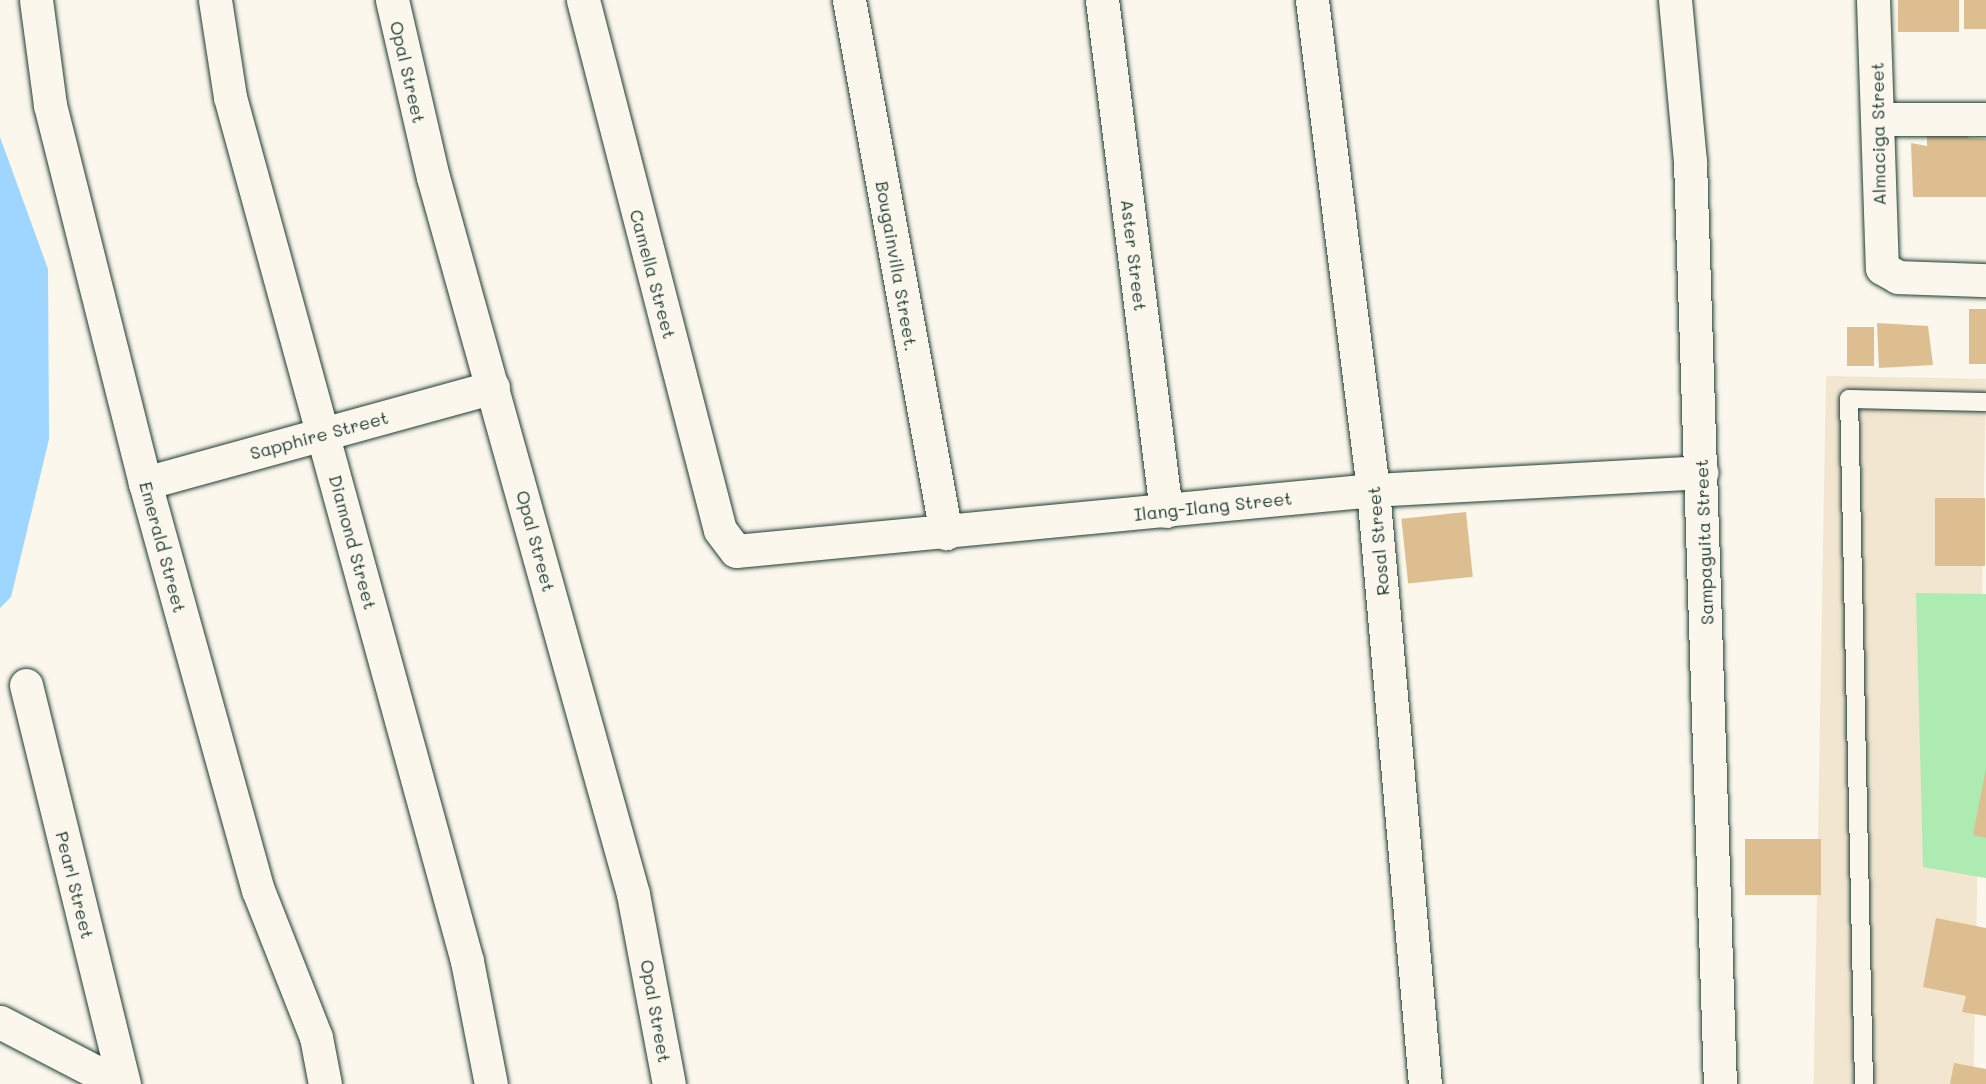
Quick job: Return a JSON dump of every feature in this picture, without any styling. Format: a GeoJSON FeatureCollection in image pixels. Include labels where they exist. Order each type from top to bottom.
{"type":"FeatureCollection","features":[{"type":"Feature","properties":{"kind":"street","name":"Emerald Street"},"geometry":{"type":"LineString","coordinates":[[36,0],[50,105],[145,483],[258,890],[316,1037],[325,1084]]}},
{"type":"Feature","properties":{"kind":"street","name":"Diamond Street"},"geometry":{"type":"LineString","coordinates":[[215,0],[230,98],[467,961],[490,1084]]}},
{"type":"Feature","properties":{"kind":"street","name":"Opal Street"},"geometry":{"type":"LineString","coordinates":[[392,0],[406,76],[633,894],[669,1084]]}},
{"type":"Feature","properties":{"kind":"street","name":"Camella Street"},"geometry":{"type":"LineString","coordinates":[[583,0],[728,546]]}},
{"type":"Feature","properties":{"kind":"street","name":"Bougainvilla Street."},"geometry":{"type":"LineString","coordinates":[[849,0],[946,533]]}},
{"type":"Feature","properties":{"kind":"street","name":"Aster Street"},"geometry":{"type":"LineString","coordinates":[[1102,0],[1166,511]]}},
{"type":"Feature","properties":{"kind":"street","name":"Rosal Street"},"geometry":{"type":"LineString","coordinates":[[1312,0],[1373,490],[1425,1084]]}},
{"type":"Feature","properties":{"kind":"street","name":"Sampaguita Street"},"geometry":{"type":"LineString","coordinates":[[1676,0],[1690,162],[1702,472],[1720,1084]]}},
{"type":"Feature","properties":{"kind":"street","name":"Almaciga Street"},"geometry":{"type":"LineString","coordinates":[[1873,0],[1881,119],[1882,268],[1898,277],[1986,280]]}},
{"type":"Feature","properties":{"kind":"street"},"geometry":{"type":"LineString","coordinates":[[1881,119],[1986,119]]}},
{"type":"Feature","properties":{"kind":"street","name":"Sapphire Street"},"geometry":{"type":"LineString","coordinates":[[145,483],[493,387]]}},
{"type":"Feature","properties":{"kind":"street","name":"Ilang-Ilang Street"},"geometry":{"type":"LineString","coordinates":[[728,546],[745,553],[1373,490],[1702,472]]}},
{"type":"Feature","properties":{"kind":"street","name":"Pearl Street"},"geometry":{"type":"LineString","coordinates":[[26,685],[121,1084]]}},
{"type":"Feature","properties":{"kind":"street"},"geometry":{"type":"LineString","coordinates":[[0,1022],[121,1084]]}},
{"type":"Feature","properties":{"kind":"lane"},"geometry":{"type":"LineString","coordinates":[[1864,1084],[1849,399],[1986,402]]}},
{"type":"Feature","properties":{"kind":"shaded area"},"geometry":{"type":"Polygon","coordinates":[[[1826,376],[1986,379],[1974,1084],[1814,1084],[1826,376]]]}},
{"type":"Feature","properties":{"kind":"green space"},"geometry":{"type":"Polygon","coordinates":[[[1916,593],[1986,594],[1986,878],[1923,867],[1916,593]]]}},
{"type":"Feature","properties":{"kind":"water"},"geometry":{"type":"Polygon","coordinates":[[[0,137],[48,269],[49,439],[11,597],[0,608],[0,137]]]}},
{"type":"Feature","properties":{"kind":"building"},"geometry":{"type":"Polygon","coordinates":[[[1898,0],[1959,0],[1959,32],[1898,32],[1898,0]]]}},
{"type":"Feature","properties":{"kind":"building"},"geometry":{"type":"Polygon","coordinates":[[[1964,0],[1986,0],[1986,29],[1964,29],[1964,0]]]}},
{"type":"Feature","properties":{"kind":"building"},"geometry":{"type":"Polygon","coordinates":[[[1967,125],[1968,138],[1986,139],[1986,197],[1913,197],[1911,143],[1927,146],[1927,133],[1967,125]]]}},
{"type":"Feature","properties":{"kind":"building"},"geometry":{"type":"Polygon","coordinates":[[[1969,309],[1986,309],[1986,364],[1969,364],[1969,309]]]}},
{"type":"Feature","properties":{"kind":"building"},"geometry":{"type":"Polygon","coordinates":[[[1877,323],[1928,326],[1933,365],[1879,368],[1877,323]]]}},
{"type":"Feature","properties":{"kind":"building"},"geometry":{"type":"Polygon","coordinates":[[[1847,327],[1874,327],[1874,366],[1847,366],[1847,327]]]}},
{"type":"Feature","properties":{"kind":"building"},"geometry":{"type":"Polygon","coordinates":[[[1935,498],[1985,498],[1985,566],[1935,566],[1935,498]]]}},
{"type":"Feature","properties":{"kind":"building"},"geometry":{"type":"Polygon","coordinates":[[[1466,512],[1473,577],[1408,583],[1401,519],[1466,512]]]}},
{"type":"Feature","properties":{"kind":"building"},"geometry":{"type":"Polygon","coordinates":[[[1986,768],[1986,838],[1973,835],[1986,768]]]}},
{"type":"Feature","properties":{"kind":"building"},"geometry":{"type":"Polygon","coordinates":[[[1745,839],[1821,839],[1821,895],[1745,895],[1745,839]]]}},
{"type":"Feature","properties":{"kind":"building"},"geometry":{"type":"Polygon","coordinates":[[[1936,918],[1986,928],[1986,1016],[1962,1012],[1966,996],[1923,987],[1936,918]]]}},
{"type":"Feature","properties":{"kind":"building"},"geometry":{"type":"Polygon","coordinates":[[[1954,1063],[1986,1069],[1986,1084],[1950,1084],[1954,1063]]]}}]}
